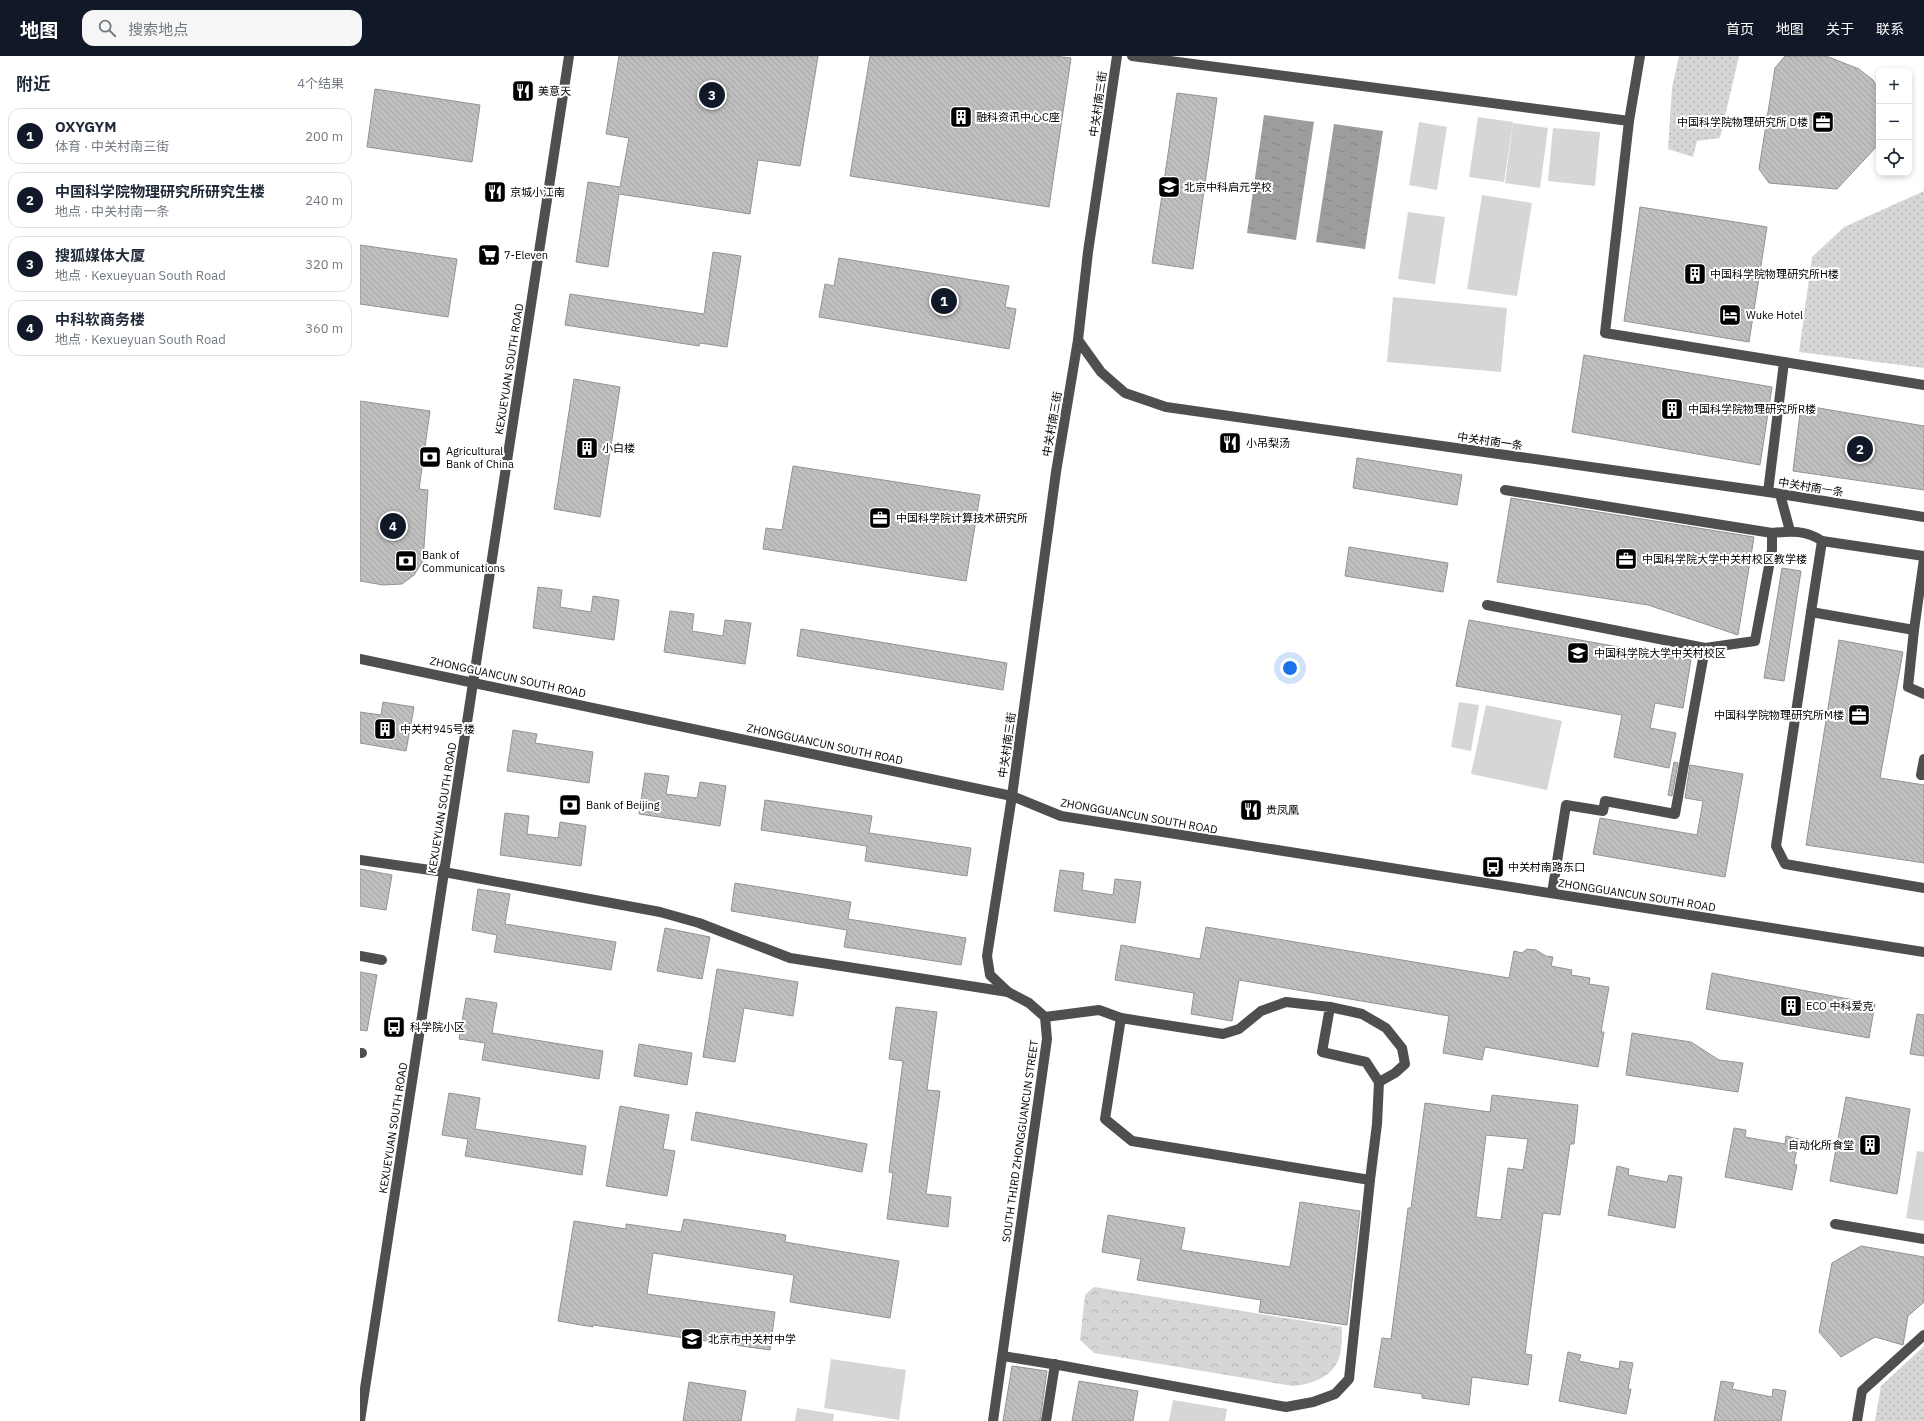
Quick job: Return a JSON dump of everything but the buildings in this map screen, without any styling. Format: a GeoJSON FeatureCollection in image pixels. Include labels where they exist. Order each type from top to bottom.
{"type":"FeatureCollection","features":[{"type":"Feature","properties":{"kind":"street","name":"KEXUEYUAN SOUTH ROAD"},"geometry":{"type":"LineString","coordinates":[[360,1421],[569,56]]}},
{"type":"Feature","properties":{"kind":"street","name":"中关村南三街"},"geometry":{"type":"LineString","coordinates":[[1012,796],[1056,472],[1078,340],[1088,252],[1117,56]]}},
{"type":"Feature","properties":{"kind":"street"},"geometry":{"type":"LineString","coordinates":[[1132,56],[1629,121]]}},
{"type":"Feature","properties":{"kind":"street"},"geometry":{"type":"LineString","coordinates":[[1640,56],[1629,121],[1605,333],[1924,385]]}},
{"type":"Feature","properties":{"kind":"street","name":"中关村南一条"},"geometry":{"type":"LineString","coordinates":[[1078,340],[1101,372],[1125,393],[1166,407],[1768,492],[1924,517]]}},
{"type":"Feature","properties":{"kind":"street"},"geometry":{"type":"LineString","coordinates":[[1768,492],[1784,362]]}},
{"type":"Feature","properties":{"kind":"street"},"geometry":{"type":"LineString","coordinates":[[1505,490],[1772,533],[1790,531],[1810,534],[1822,541],[1924,556]]}},
{"type":"Feature","properties":{"kind":"street"},"geometry":{"type":"LineString","coordinates":[[1780,494],[1790,531]]}},
{"type":"Feature","properties":{"kind":"street"},"geometry":{"type":"LineString","coordinates":[[1487,605],[1705,648],[1755,641],[1772,550],[1772,533]]}},
{"type":"Feature","properties":{"kind":"street"},"geometry":{"type":"LineString","coordinates":[[1822,541],[1776,846],[1785,864],[1924,888]]}},
{"type":"Feature","properties":{"kind":"street"},"geometry":{"type":"LineString","coordinates":[[1924,559],[1908,687],[1924,694]]}},
{"type":"Feature","properties":{"kind":"street"},"geometry":{"type":"LineString","coordinates":[[1811,612],[1914,630]]}},
{"type":"Feature","properties":{"kind":"street"},"geometry":{"type":"LineString","coordinates":[[1552,893],[1566,805],[1603,811],[1605,801],[1675,814],[1705,648]]}},
{"type":"Feature","properties":{"kind":"street","name":"ZHONGGUANCUN SOUTH ROAD"},"geometry":{"type":"LineString","coordinates":[[360,659],[1012,796],[1061,816],[1924,952]]}},
{"type":"Feature","properties":{"kind":"street"},"geometry":{"type":"LineString","coordinates":[[1924,759],[1922,775],[1924,775]]}},
{"type":"Feature","properties":{"kind":"street"},"geometry":{"type":"LineString","coordinates":[[1012,796],[987,956],[990,975],[1008,992],[1029,1003],[1045,1017],[1099,1010],[1122,1018],[1223,1034],[1239,1029],[1262,1011],[1286,1002],[1330,1006],[1362,1014],[1386,1028],[1402,1048],[1405,1064],[1395,1073],[1379,1082]]}},
{"type":"Feature","properties":{"kind":"street"},"geometry":{"type":"LineString","coordinates":[[360,860],[444,872],[660,912],[699,923],[790,958],[1008,992]]}},
{"type":"Feature","properties":{"kind":"street"},"geometry":{"type":"LineString","coordinates":[[360,956],[382,960]]}},
{"type":"Feature","properties":{"kind":"street"},"geometry":{"type":"LineString","coordinates":[[1002,1356],[1055,1364],[1286,1408],[1313,1402],[1335,1394],[1349,1379],[1377,1124],[1379,1082],[1366,1062],[1322,1052],[1330,1006]]}},
{"type":"Feature","properties":{"kind":"street","name":"SOUTH THIRD ZHONGGUANCUN STREET"},"geometry":{"type":"LineString","coordinates":[[993,1421],[1047,1039],[1045,1017]]}},
{"type":"Feature","properties":{"kind":"street"},"geometry":{"type":"LineString","coordinates":[[1122,1018],[1105,1119],[1132,1141],[1370,1180]]}},
{"type":"Feature","properties":{"kind":"street"},"geometry":{"type":"LineString","coordinates":[[1835,1224],[1924,1239]]}},
{"type":"Feature","properties":{"kind":"street"},"geometry":{"type":"LineString","coordinates":[[1857,1421],[1862,1391],[1924,1335]]}},
{"type":"Feature","properties":{"kind":"street"},"geometry":{"type":"LineString","coordinates":[[1046,1421],[1055,1364]]}},
{"type":"Feature","properties":{"kind":"green space"},"geometry":{"type":"Polygon","coordinates":[[[1679,56],[1739,56],[1720,138],[1697,141],[1693,157],[1668,149],[1672,88],[1679,56]]]}},
{"type":"Feature","properties":{"kind":"green space"},"geometry":{"type":"Polygon","coordinates":[[[1478,117],[1513,122],[1504,182],[1469,177],[1478,117]]]}},
{"type":"Feature","properties":{"kind":"green space"},"geometry":{"type":"Polygon","coordinates":[[[1419,122],[1447,127],[1437,190],[1409,185],[1419,122]]]}},
{"type":"Feature","properties":{"kind":"green space"},"geometry":{"type":"Polygon","coordinates":[[[1513,123],[1548,128],[1540,188],[1505,183],[1513,123]]]}},
{"type":"Feature","properties":{"kind":"green space"},"geometry":{"type":"Polygon","coordinates":[[[1553,128],[1600,132],[1595,186],[1548,181],[1553,128]]]}},
{"type":"Feature","properties":{"kind":"green space"},"geometry":{"type":"Polygon","coordinates":[[[1924,191],[1924,368],[1799,352],[1812,257],[1844,227],[1924,191]]]}},
{"type":"Feature","properties":{"kind":"green space"},"geometry":{"type":"Polygon","coordinates":[[[1482,195],[1532,203],[1517,296],[1467,289],[1482,195]]]}},
{"type":"Feature","properties":{"kind":"green space"},"geometry":{"type":"Polygon","coordinates":[[[1408,212],[1445,217],[1435,284],[1398,279],[1408,212]]]}},
{"type":"Feature","properties":{"kind":"green space"},"geometry":{"type":"Polygon","coordinates":[[[1393,297],[1507,308],[1501,372],[1387,362],[1393,297]]]}},
{"type":"Feature","properties":{"kind":"green space"},"geometry":{"type":"Polygon","coordinates":[[[1459,702],[1479,705],[1471,751],[1451,747],[1459,702]]]}},
{"type":"Feature","properties":{"kind":"green space"},"geometry":{"type":"Polygon","coordinates":[[[1486,705],[1562,721],[1547,790],[1471,774],[1486,705]]]}},
{"type":"Feature","properties":{"kind":"green space"},"geometry":{"type":"Polygon","coordinates":[[[1917,1151],[1924,1152],[1924,1221],[1906,1218],[1917,1151]]]}},
{"type":"Feature","properties":{"kind":"green space"},"geometry":{"type":"Polygon","coordinates":[[[1094,1287],[1342,1327],[1342,1345],[1340,1355],[1333,1369],[1322,1378],[1293,1386],[1094,1353],[1080,1340],[1085,1295],[1094,1287]]]}},
{"type":"Feature","properties":{"kind":"green space"},"geometry":{"type":"Polygon","coordinates":[[[1924,1346],[1924,1421],[1875,1421],[1881,1386],[1924,1346]]]}},
{"type":"Feature","properties":{"kind":"green space"},"geometry":{"type":"Polygon","coordinates":[[[831,1359],[906,1370],[899,1420],[824,1408],[831,1359]]]}},
{"type":"Feature","properties":{"kind":"green space"},"geometry":{"type":"Polygon","coordinates":[[[1173,1400],[1227,1409],[1225,1421],[1169,1421],[1173,1400]]]}},
{"type":"Feature","properties":{"kind":"green space"},"geometry":{"type":"Polygon","coordinates":[[[797,1408],[834,1414],[833,1421],[795,1421],[797,1408]]]}},
{"type":"Feature","properties":{"kind":"water"},"geometry":{"type":"Polygon","coordinates":[[[1264,115],[1314,122],[1296,240],[1247,233],[1264,115]]]}},
{"type":"Feature","properties":{"kind":"water"},"geometry":{"type":"Polygon","coordinates":[[[1334,124],[1383,131],[1365,249],[1316,242],[1334,124]]]}},
{"type":"Feature","properties":{"kind":"place","name":"美意天"},"geometry":{"type":"Point","coordinates":[523,91]}},
{"type":"Feature","properties":{"kind":"place","name":"搜狐媒体大厦"},"geometry":{"type":"Point","coordinates":[712,95]}},
{"type":"Feature","properties":{"kind":"place","name":"融科资讯中心C座"},"geometry":{"type":"Point","coordinates":[961,117]}},
{"type":"Feature","properties":{"kind":"place","name":"中国科学院物理研究所 D楼"},"geometry":{"type":"Point","coordinates":[1823,122]}},
{"type":"Feature","properties":{"kind":"place","name":"北京中科启元学校"},"geometry":{"type":"Point","coordinates":[1169,187]}},
{"type":"Feature","properties":{"kind":"place","name":"京城小江南"},"geometry":{"type":"Point","coordinates":[495,192]}},
{"type":"Feature","properties":{"kind":"place","name":"7-Eleven"},"geometry":{"type":"Point","coordinates":[489,255]}},
{"type":"Feature","properties":{"kind":"place","name":"中国科学院物理研究所H楼"},"geometry":{"type":"Point","coordinates":[1695,274]}},
{"type":"Feature","properties":{"kind":"place","name":"OXYGYM"},"geometry":{"type":"Point","coordinates":[944,301]}},
{"type":"Feature","properties":{"kind":"place","name":"Wuke Hotel"},"geometry":{"type":"Point","coordinates":[1730,315]}},
{"type":"Feature","properties":{"kind":"place","name":"中国科学院物理研究所R楼"},"geometry":{"type":"Point","coordinates":[1672,409]}},
{"type":"Feature","properties":{"kind":"place","name":"小吊梨汤"},"geometry":{"type":"Point","coordinates":[1230,443]}},
{"type":"Feature","properties":{"kind":"place","name":"小白楼"},"geometry":{"type":"Point","coordinates":[587,448]}},
{"type":"Feature","properties":{"kind":"place","name":"中国科学院物理研究所研究生楼"},"geometry":{"type":"Point","coordinates":[1860,449]}},
{"type":"Feature","properties":{"kind":"place","name":"Agricultural Bank of China"},"geometry":{"type":"Point","coordinates":[430,457]}},
{"type":"Feature","properties":{"kind":"place","name":"中国科学院计算技术研究所"},"geometry":{"type":"Point","coordinates":[880,518]}},
{"type":"Feature","properties":{"kind":"place","name":"中科软商务楼"},"geometry":{"type":"Point","coordinates":[393,526]}},
{"type":"Feature","properties":{"kind":"place","name":"中国科学院大学中关村校区教学楼"},"geometry":{"type":"Point","coordinates":[1626,559]}},
{"type":"Feature","properties":{"kind":"place","name":"Bank of Communications"},"geometry":{"type":"Point","coordinates":[406,561]}},
{"type":"Feature","properties":{"kind":"place","name":"中国科学院大学中关村校区"},"geometry":{"type":"Point","coordinates":[1578,653]}},
{"type":"Feature","properties":{"kind":"place","name":"中国科学院物理研究所M楼"},"geometry":{"type":"Point","coordinates":[1859,715]}},
{"type":"Feature","properties":{"kind":"place","name":"中关村945号楼"},"geometry":{"type":"Point","coordinates":[385,729]}},
{"type":"Feature","properties":{"kind":"place","name":"Bank of Beijing"},"geometry":{"type":"Point","coordinates":[570,805]}},
{"type":"Feature","properties":{"kind":"place","name":"贵凤凰"},"geometry":{"type":"Point","coordinates":[1251,810]}},
{"type":"Feature","properties":{"kind":"place","name":"中关村南路东口"},"geometry":{"type":"Point","coordinates":[1493,867]}},
{"type":"Feature","properties":{"kind":"place","name":"ECO 中科爱克"},"geometry":{"type":"Point","coordinates":[1791,1006]}},
{"type":"Feature","properties":{"kind":"place","name":"科学院小区"},"geometry":{"type":"Point","coordinates":[394,1027]}},
{"type":"Feature","properties":{"kind":"place","name":"自动化所食堂"},"geometry":{"type":"Point","coordinates":[1870,1145]}},
{"type":"Feature","properties":{"kind":"place","name":"北京市中关村中学"},"geometry":{"type":"Point","coordinates":[692,1339]}}]}
